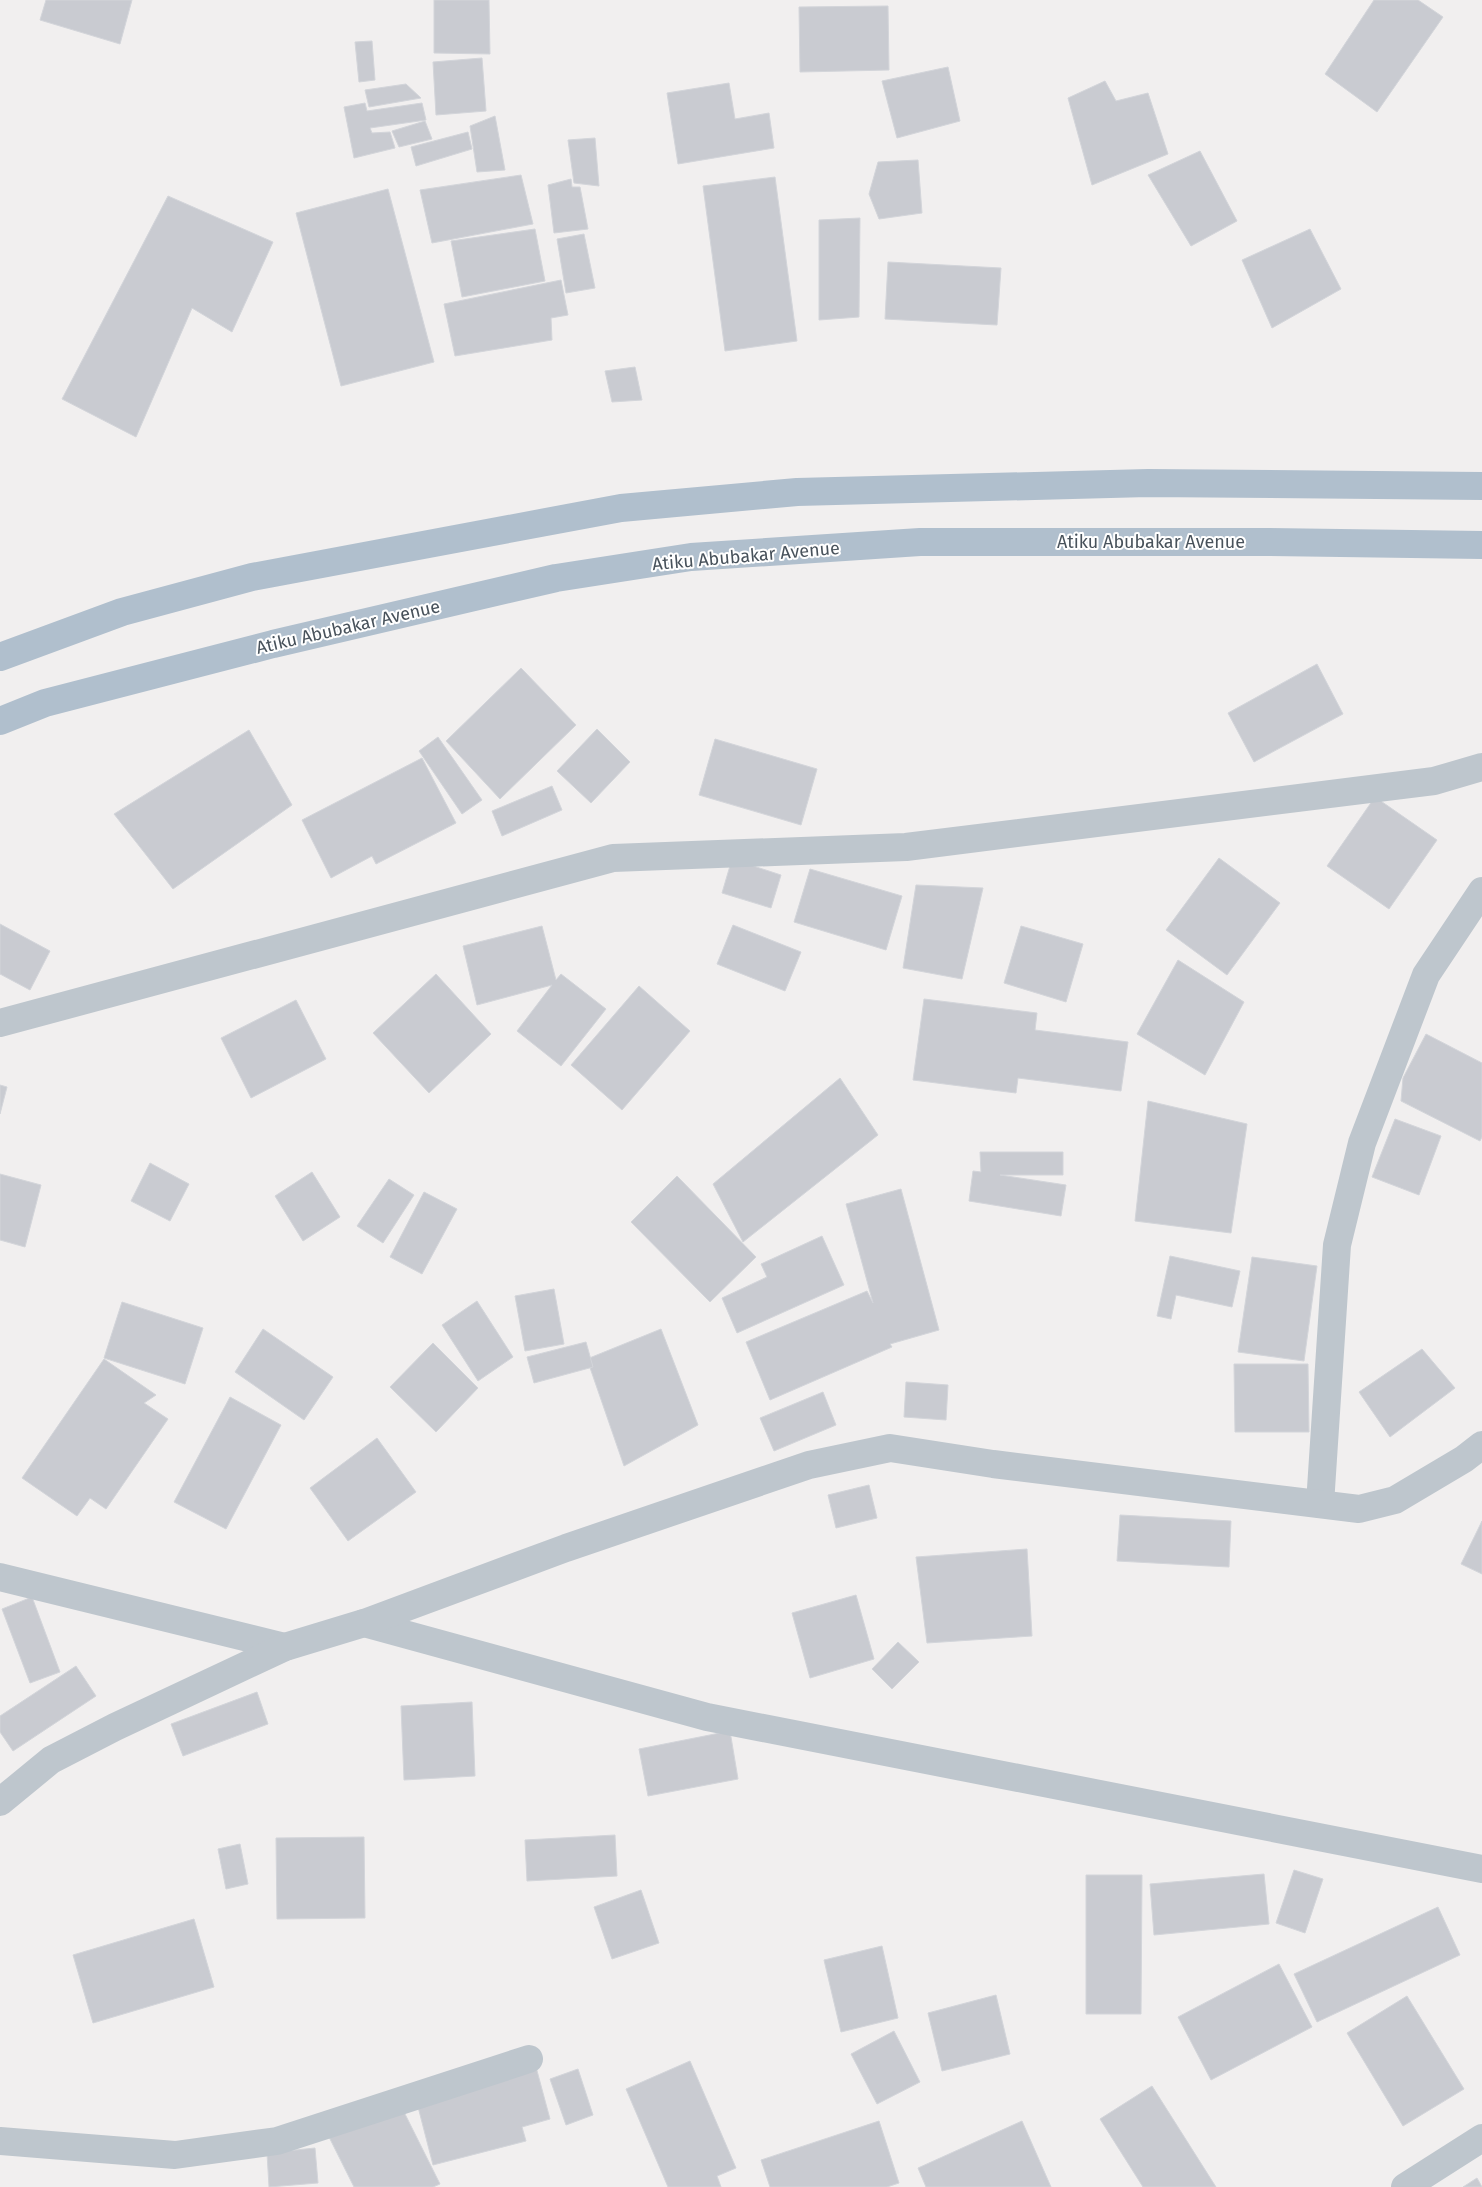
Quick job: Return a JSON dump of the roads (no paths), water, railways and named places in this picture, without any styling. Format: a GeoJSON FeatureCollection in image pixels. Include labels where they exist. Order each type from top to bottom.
{"type":"FeatureCollection","features":[{"type":"Feature","properties":{"kind":"main road"},"geometry":{"type":"LineString","coordinates":[[0,657],[122,612],[252,577],[621,508],[797,492],[1148,483],[1482,486]]}},
{"type":"Feature","properties":{"kind":"main road","name":"Atiku Abubakar Avenue"},"geometry":{"type":"LineString","coordinates":[[0,721],[45,703],[273,644],[556,578],[691,557],[920,542],[1265,542],[1482,545]]}},
{"type":"Feature","properties":{"kind":"street"},"geometry":{"type":"LineString","coordinates":[[0,1023],[613,858],[906,847],[1434,781],[1482,767]]}},
{"type":"Feature","properties":{"kind":"street"},"geometry":{"type":"LineString","coordinates":[[1320,1504],[1337,1245],[1362,1144],[1426,975],[1482,891]]}},
{"type":"Feature","properties":{"kind":"street"},"geometry":{"type":"LineString","coordinates":[[0,1802],[52,1760],[115,1726],[286,1647],[364,1623],[566,1548],[809,1465],[890,1448],[992,1464],[1359,1509],[1395,1500],[1464,1459],[1482,1445]]}},
{"type":"Feature","properties":{"kind":"street"},"geometry":{"type":"LineString","coordinates":[[0,1578],[286,1647]]}},
{"type":"Feature","properties":{"kind":"street"},"geometry":{"type":"LineString","coordinates":[[364,1623],[708,1717],[1482,1869]]}},
{"type":"Feature","properties":{"kind":"street"},"geometry":{"type":"LineString","coordinates":[[0,2141],[175,2155],[277,2141],[529,2059]]}},
{"type":"Feature","properties":{"kind":"street"},"geometry":{"type":"LineString","coordinates":[[1405,2187],[1482,2138]]}}]}
